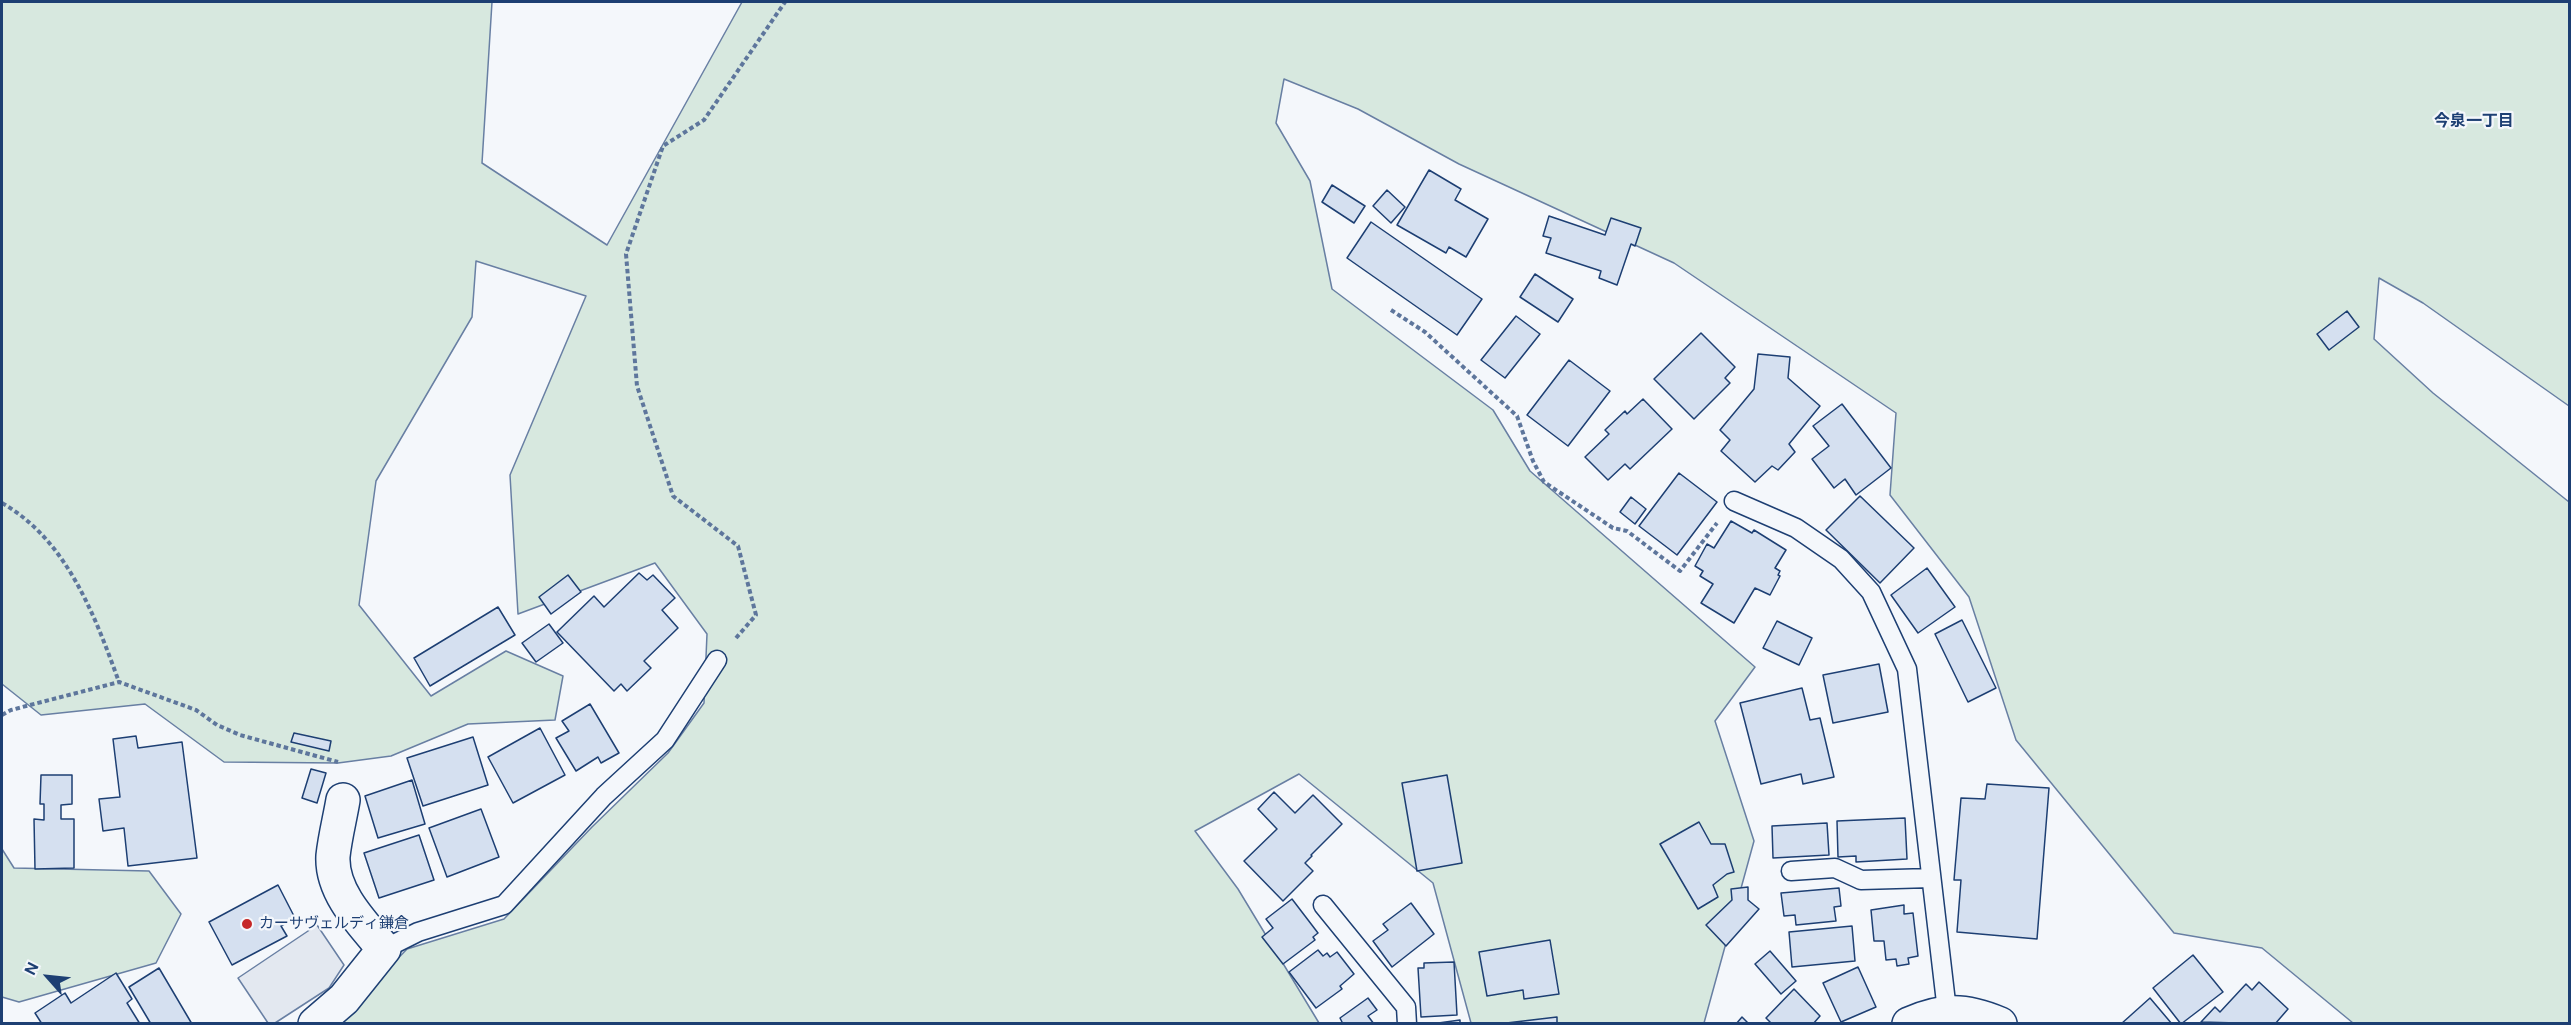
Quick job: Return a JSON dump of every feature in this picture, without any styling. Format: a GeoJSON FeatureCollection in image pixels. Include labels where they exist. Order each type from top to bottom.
{"type":"FeatureCollection","features":[{"type":"Feature","properties":{"kind":"street"},"geometry":{"type":"LineString","coordinates":[[315,1023],[344,999],[384,949],[354,913],[337,881],[333,858],[343,800]]}},
{"type":"Feature","properties":{"kind":"street"},"geometry":{"type":"LineString","coordinates":[[1908,1023],[1947,1011],[1981,1016],[2000,1023]]}},
{"type":"Feature","properties":{"kind":"lane"},"geometry":{"type":"LineString","coordinates":[[1734,501],[1796,528],[1841,559],[1871,592],[1906,669],[1947,1011]]}},
{"type":"Feature","properties":{"kind":"lane"},"geometry":{"type":"LineString","coordinates":[[384,949],[418,932],[504,906],[604,796],[665,740],[717,660]]}},
{"type":"Feature","properties":{"kind":"lane"},"geometry":{"type":"LineString","coordinates":[[1791,871],[1835,868],[1861,880],[1931,878]]}},
{"type":"Feature","properties":{"kind":"lane"},"geometry":{"type":"LineString","coordinates":[[1323,904],[1406,1007],[1407,1023]]}},
{"type":"Feature","properties":{"kind":"path"},"geometry":{"type":"LineString","coordinates":[[717,660],[756,615],[738,546],[673,496],[637,386],[626,254],[663,146],[704,120],[785,2]]}},
{"type":"Feature","properties":{"kind":"path"},"geometry":{"type":"LineString","coordinates":[[1391,310],[1425,332],[1517,416],[1533,461],[1544,482],[1613,528],[1628,531],[1680,571],[1734,501]]}},
{"type":"Feature","properties":{"kind":"path"},"geometry":{"type":"LineString","coordinates":[[2,503],[42,536],[81,589],[97,621],[119,682]]}},
{"type":"Feature","properties":{"kind":"path"},"geometry":{"type":"LineString","coordinates":[[2,715],[11,710],[119,682],[195,710],[217,725],[240,735],[344,764],[343,800]]}},
{"type":"Feature","properties":{"kind":"shaded area"},"geometry":{"type":"Polygon","coordinates":[[[2,2],[492,2],[482,163],[607,245],[742,2],[2569,2],[2569,406],[2423,303],[2379,278],[2374,339],[2433,393],[2569,502],[2569,1023],[2353,1023],[2262,948],[2174,933],[2016,740],[1969,597],[1890,495],[1896,413],[1674,263],[1459,164],[1358,109],[1284,79],[1276,123],[1310,181],[1332,289],[1493,410],[1530,471],[1755,667],[1715,721],[1754,841],[1704,1023],[1471,1023],[1433,883],[1299,774],[1195,831],[1238,889],[1319,1023],[336,1023],[407,949],[504,919],[592,827],[668,753],[704,703],[707,634],[655,563],[518,614],[510,475],[586,296],[476,261],[472,317],[376,481],[359,605],[431,696],[506,651],[563,676],[555,720],[468,724],[391,756],[338,763],[224,762],[145,704],[41,715],[2,684],[2,2]]]}},
{"type":"Feature","properties":{"kind":"shaded area"},"geometry":{"type":"Polygon","coordinates":[[[2,849],[14,868],[149,871],[181,914],[156,963],[19,1002],[2,997],[2,849]]]}},
{"type":"Feature","properties":{"kind":"shaded area"},"geometry":{"type":"Polygon","coordinates":[[[317,925],[344,965],[329,988],[275,1023],[268,1023],[238,978],[317,925]]]}},
{"type":"Feature","properties":{"kind":"building"},"geometry":{"type":"Polygon","coordinates":[[[1429,170],[1461,189],[1455,200],[1488,219],[1466,257],[1449,247],[1446,253],[1397,225],[1429,170]]]}},
{"type":"Feature","properties":{"kind":"building"},"geometry":{"type":"Polygon","coordinates":[[[1332,185],[1365,206],[1354,223],[1322,202],[1332,185]]]}},
{"type":"Feature","properties":{"kind":"building"},"geometry":{"type":"Polygon","coordinates":[[[1387,190],[1405,207],[1391,223],[1373,206],[1387,190]]]}},
{"type":"Feature","properties":{"kind":"building"},"geometry":{"type":"Polygon","coordinates":[[[1549,216],[1605,235],[1611,218],[1641,228],[1635,246],[1631,244],[1617,285],[1599,278],[1601,271],[1546,253],[1551,238],[1543,236],[1549,216]]]}},
{"type":"Feature","properties":{"kind":"building"},"geometry":{"type":"Polygon","coordinates":[[[1371,222],[1482,299],[1457,335],[1347,258],[1371,222]]]}},
{"type":"Feature","properties":{"kind":"building"},"geometry":{"type":"Polygon","coordinates":[[[1535,274],[1573,299],[1558,322],[1520,297],[1535,274]]]}},
{"type":"Feature","properties":{"kind":"building"},"geometry":{"type":"Polygon","coordinates":[[[2347,311],[2359,327],[2329,350],[2317,334],[2347,311]]]}},
{"type":"Feature","properties":{"kind":"building"},"geometry":{"type":"Polygon","coordinates":[[[1516,316],[1540,334],[1505,378],[1481,360],[1516,316]]]}},
{"type":"Feature","properties":{"kind":"building"},"geometry":{"type":"Polygon","coordinates":[[[1701,333],[1735,367],[1725,378],[1730,383],[1694,419],[1654,379],[1701,333]]]}},
{"type":"Feature","properties":{"kind":"building"},"geometry":{"type":"Polygon","coordinates":[[[1758,354],[1790,357],[1788,378],[1820,406],[1789,444],[1795,452],[1778,470],[1772,466],[1755,482],[1721,451],[1730,440],[1720,430],[1754,389],[1758,354]]]}},
{"type":"Feature","properties":{"kind":"building"},"geometry":{"type":"Polygon","coordinates":[[[1569,360],[1610,391],[1568,446],[1527,415],[1569,360]]]}},
{"type":"Feature","properties":{"kind":"building"},"geometry":{"type":"Polygon","coordinates":[[[1643,399],[1672,429],[1630,469],[1625,464],[1608,480],[1585,457],[1609,434],[1605,430],[1625,411],[1627,414],[1643,399]]]}},
{"type":"Feature","properties":{"kind":"building"},"geometry":{"type":"Polygon","coordinates":[[[1842,404],[1891,468],[1856,495],[1845,479],[1834,488],[1812,459],[1829,446],[1813,426],[1842,404]]]}},
{"type":"Feature","properties":{"kind":"building"},"geometry":{"type":"Polygon","coordinates":[[[1679,473],[1717,502],[1677,555],[1639,526],[1679,473]]]}},
{"type":"Feature","properties":{"kind":"building"},"geometry":{"type":"Polygon","coordinates":[[[1860,496],[1914,548],[1880,583],[1826,530],[1860,496]]]}},
{"type":"Feature","properties":{"kind":"building"},"geometry":{"type":"Polygon","coordinates":[[[1631,497],[1646,509],[1635,524],[1620,512],[1631,497]]]}},
{"type":"Feature","properties":{"kind":"building"},"geometry":{"type":"Polygon","coordinates":[[[1731,521],[1752,533],[1754,530],[1786,550],[1775,568],[1780,571],[1778,575],[1780,576],[1770,595],[1755,588],[1734,623],[1701,603],[1713,584],[1700,576],[1703,571],[1695,566],[1707,544],[1714,548],[1731,521]]]}},
{"type":"Feature","properties":{"kind":"building"},"geometry":{"type":"Polygon","coordinates":[[[1927,568],[1955,607],[1918,633],[1891,595],[1927,568]]]}},
{"type":"Feature","properties":{"kind":"building"},"geometry":{"type":"Polygon","coordinates":[[[639,573],[647,580],[653,575],[675,598],[662,610],[678,628],[644,661],[651,668],[627,691],[621,684],[614,691],[557,632],[594,596],[604,607],[639,573]]]}},
{"type":"Feature","properties":{"kind":"building"},"geometry":{"type":"Polygon","coordinates":[[[568,575],[581,592],[551,614],[539,597],[568,575]]]}},
{"type":"Feature","properties":{"kind":"building"},"geometry":{"type":"Polygon","coordinates":[[[498,607],[515,635],[430,686],[414,658],[498,607]]]}},
{"type":"Feature","properties":{"kind":"building"},"geometry":{"type":"Polygon","coordinates":[[[1962,620],[1996,688],[1968,702],[1935,634],[1962,620]]]}},
{"type":"Feature","properties":{"kind":"building"},"geometry":{"type":"Polygon","coordinates":[[[1777,621],[1812,638],[1799,665],[1763,648],[1777,621]]]}},
{"type":"Feature","properties":{"kind":"building"},"geometry":{"type":"Polygon","coordinates":[[[549,624],[563,643],[536,662],[522,643],[549,624]]]}},
{"type":"Feature","properties":{"kind":"building"},"geometry":{"type":"Polygon","coordinates":[[[1879,664],[1888,712],[1833,723],[1823,675],[1879,664]]]}},
{"type":"Feature","properties":{"kind":"building"},"geometry":{"type":"Polygon","coordinates":[[[1802,688],[1810,720],[1820,718],[1834,777],[1803,784],[1801,774],[1761,784],[1740,703],[1802,688]]]}},
{"type":"Feature","properties":{"kind":"building"},"geometry":{"type":"Polygon","coordinates":[[[590,704],[619,753],[601,763],[598,757],[576,771],[556,738],[569,731],[562,721],[590,704]]]}},
{"type":"Feature","properties":{"kind":"building"},"geometry":{"type":"Polygon","coordinates":[[[540,728],[565,775],[513,803],[488,757],[540,728]]]}},
{"type":"Feature","properties":{"kind":"building"},"geometry":{"type":"Polygon","coordinates":[[[294,733],[331,741],[329,751],[291,742],[294,733]]]}},
{"type":"Feature","properties":{"kind":"building"},"geometry":{"type":"Polygon","coordinates":[[[136,736],[138,748],[182,742],[197,858],[128,866],[124,828],[103,831],[99,799],[120,797],[113,739],[136,736]]]}},
{"type":"Feature","properties":{"kind":"building"},"geometry":{"type":"Polygon","coordinates":[[[473,737],[488,785],[423,806],[407,758],[473,737]]]}},
{"type":"Feature","properties":{"kind":"building"},"geometry":{"type":"Polygon","coordinates":[[[311,769],[326,773],[317,803],[302,798],[311,769]]]}},
{"type":"Feature","properties":{"kind":"building"},"geometry":{"type":"Polygon","coordinates":[[[41,775],[72,775],[72,804],[61,805],[61,819],[74,819],[74,868],[35,869],[34,819],[44,820],[44,804],[40,804],[41,775]]]}},
{"type":"Feature","properties":{"kind":"building"},"geometry":{"type":"Polygon","coordinates":[[[1447,775],[1462,863],[1417,871],[1402,783],[1447,775]]]}},
{"type":"Feature","properties":{"kind":"building"},"geometry":{"type":"Polygon","coordinates":[[[412,780],[425,824],[378,838],[365,796],[412,780]]]}},
{"type":"Feature","properties":{"kind":"building"},"geometry":{"type":"Polygon","coordinates":[[[1987,784],[2049,788],[2037,939],[1957,932],[1961,880],[1954,880],[1961,798],[1985,799],[1987,784]]]}},
{"type":"Feature","properties":{"kind":"building"},"geometry":{"type":"Polygon","coordinates":[[[1274,792],[1295,813],[1313,795],[1342,824],[1311,855],[1305,863],[1313,871],[1283,901],[1244,861],[1277,829],[1258,809],[1274,792]]]}},
{"type":"Feature","properties":{"kind":"building"},"geometry":{"type":"Polygon","coordinates":[[[481,809],[499,857],[447,877],[429,828],[481,809]]]}},
{"type":"Feature","properties":{"kind":"building"},"geometry":{"type":"Polygon","coordinates":[[[1905,818],[1907,859],[1856,862],[1856,856],[1838,857],[1837,821],[1905,818]]]}},
{"type":"Feature","properties":{"kind":"building"},"geometry":{"type":"Polygon","coordinates":[[[1699,822],[1711,844],[1725,844],[1734,872],[1727,874],[1713,885],[1718,897],[1698,909],[1660,844],[1699,822]]]}},
{"type":"Feature","properties":{"kind":"building"},"geometry":{"type":"Polygon","coordinates":[[[1827,823],[1829,855],[1773,858],[1772,826],[1827,823]]]}},
{"type":"Feature","properties":{"kind":"building"},"geometry":{"type":"Polygon","coordinates":[[[419,835],[434,880],[379,898],[364,853],[419,835]]]}},
{"type":"Feature","properties":{"kind":"building","name":"カーサヴェルディ鎌倉"},"geometry":{"type":"Polygon","coordinates":[[[278,885],[295,918],[281,926],[287,936],[232,965],[209,922],[278,885]]]}},
{"type":"Feature","properties":{"kind":"building"},"geometry":{"type":"Polygon","coordinates":[[[1748,887],[1748,900],[1759,909],[1726,946],[1706,925],[1732,900],[1731,889],[1748,887]]]}},
{"type":"Feature","properties":{"kind":"building"},"geometry":{"type":"Polygon","coordinates":[[[1839,888],[1841,906],[1834,907],[1836,921],[1796,925],[1795,915],[1784,916],[1781,893],[1839,888]]]}},
{"type":"Feature","properties":{"kind":"building"},"geometry":{"type":"Polygon","coordinates":[[[1292,899],[1318,933],[1313,937],[1315,940],[1283,964],[1262,937],[1273,928],[1266,919],[1292,899]]]}},
{"type":"Feature","properties":{"kind":"building"},"geometry":{"type":"Polygon","coordinates":[[[1411,903],[1434,934],[1392,967],[1373,941],[1388,930],[1383,924],[1411,903]]]}},
{"type":"Feature","properties":{"kind":"building"},"geometry":{"type":"Polygon","coordinates":[[[1904,905],[1904,914],[1913,913],[1918,956],[1908,958],[1909,964],[1897,966],[1896,959],[1886,960],[1884,941],[1874,941],[1871,910],[1904,905]]]}},
{"type":"Feature","properties":{"kind":"building"},"geometry":{"type":"Polygon","coordinates":[[[1852,926],[1855,961],[1792,967],[1789,932],[1852,926]]]}},
{"type":"Feature","properties":{"kind":"building"},"geometry":{"type":"Polygon","coordinates":[[[1550,940],[1559,994],[1524,999],[1523,990],[1487,996],[1479,952],[1550,940]]]}},
{"type":"Feature","properties":{"kind":"building"},"geometry":{"type":"Polygon","coordinates":[[[1318,950],[1323,956],[1327,953],[1330,957],[1337,952],[1354,974],[1340,986],[1342,989],[1316,1008],[1289,972],[1318,950]]]}},
{"type":"Feature","properties":{"kind":"building"},"geometry":{"type":"Polygon","coordinates":[[[1770,951],[1796,981],[1781,994],[1755,964],[1770,951]]]}},
{"type":"Feature","properties":{"kind":"building"},"geometry":{"type":"Polygon","coordinates":[[[2193,955],[2223,992],[2181,1024],[2153,988],[2193,955]]]}},
{"type":"Feature","properties":{"kind":"building"},"geometry":{"type":"Polygon","coordinates":[[[1454,962],[1457,1015],[1421,1017],[1418,968],[1424,968],[1424,963],[1454,962]]]}},
{"type":"Feature","properties":{"kind":"building"},"geometry":{"type":"Polygon","coordinates":[[[1858,967],[1876,1007],[1841,1022],[1823,983],[1858,967]]]}},
{"type":"Feature","properties":{"kind":"building"},"geometry":{"type":"Polygon","coordinates":[[[159,968],[192,1024],[151,1024],[129,987],[159,968]]]}},
{"type":"Feature","properties":{"kind":"building"},"geometry":{"type":"Polygon","coordinates":[[[116,973],[132,999],[127,1003],[140,1024],[42,1024],[35,1013],[65,993],[71,1003],[116,973]]]}},
{"type":"Feature","properties":{"kind":"building"},"geometry":{"type":"Polygon","coordinates":[[[2259,982],[2288,1009],[2275,1024],[2201,1022],[2215,1007],[2220,1012],[2246,984],[2252,990],[2259,982]]]}},
{"type":"Feature","properties":{"kind":"building"},"geometry":{"type":"Polygon","coordinates":[[[1794,989],[1820,1016],[1813,1024],[1772,1024],[1766,1018],[1794,989]]]}},
{"type":"Feature","properties":{"kind":"building"},"geometry":{"type":"Polygon","coordinates":[[[1368,998],[1377,1010],[1368,1016],[1374,1024],[1343,1024],[1340,1018],[1368,998]]]}},
{"type":"Feature","properties":{"kind":"building"},"geometry":{"type":"Polygon","coordinates":[[[2150,998],[2172,1024],[2121,1024],[2150,998]]]}},
{"type":"Feature","properties":{"kind":"building"},"geometry":{"type":"Polygon","coordinates":[[[1557,1017],[1557,1024],[1498,1024],[1557,1017]]]}},
{"type":"Feature","properties":{"kind":"building"},"geometry":{"type":"Polygon","coordinates":[[[1742,1017],[1749,1024],[1736,1024],[1742,1017]]]}},
{"type":"Feature","properties":{"kind":"building"},"geometry":{"type":"Polygon","coordinates":[[[1460,1020],[1460,1024],[1431,1024],[1460,1020]]]}},
{"type":"Feature","properties":{"kind":"place","name":"カーサヴェルディ鎌倉"},"geometry":{"type":"Point","coordinates":[247,924]}},
{"type":"Feature","properties":{"kind":"district","name":"今泉一丁目"},"geometry":{"type":"Point","coordinates":[2474,122]}}]}
